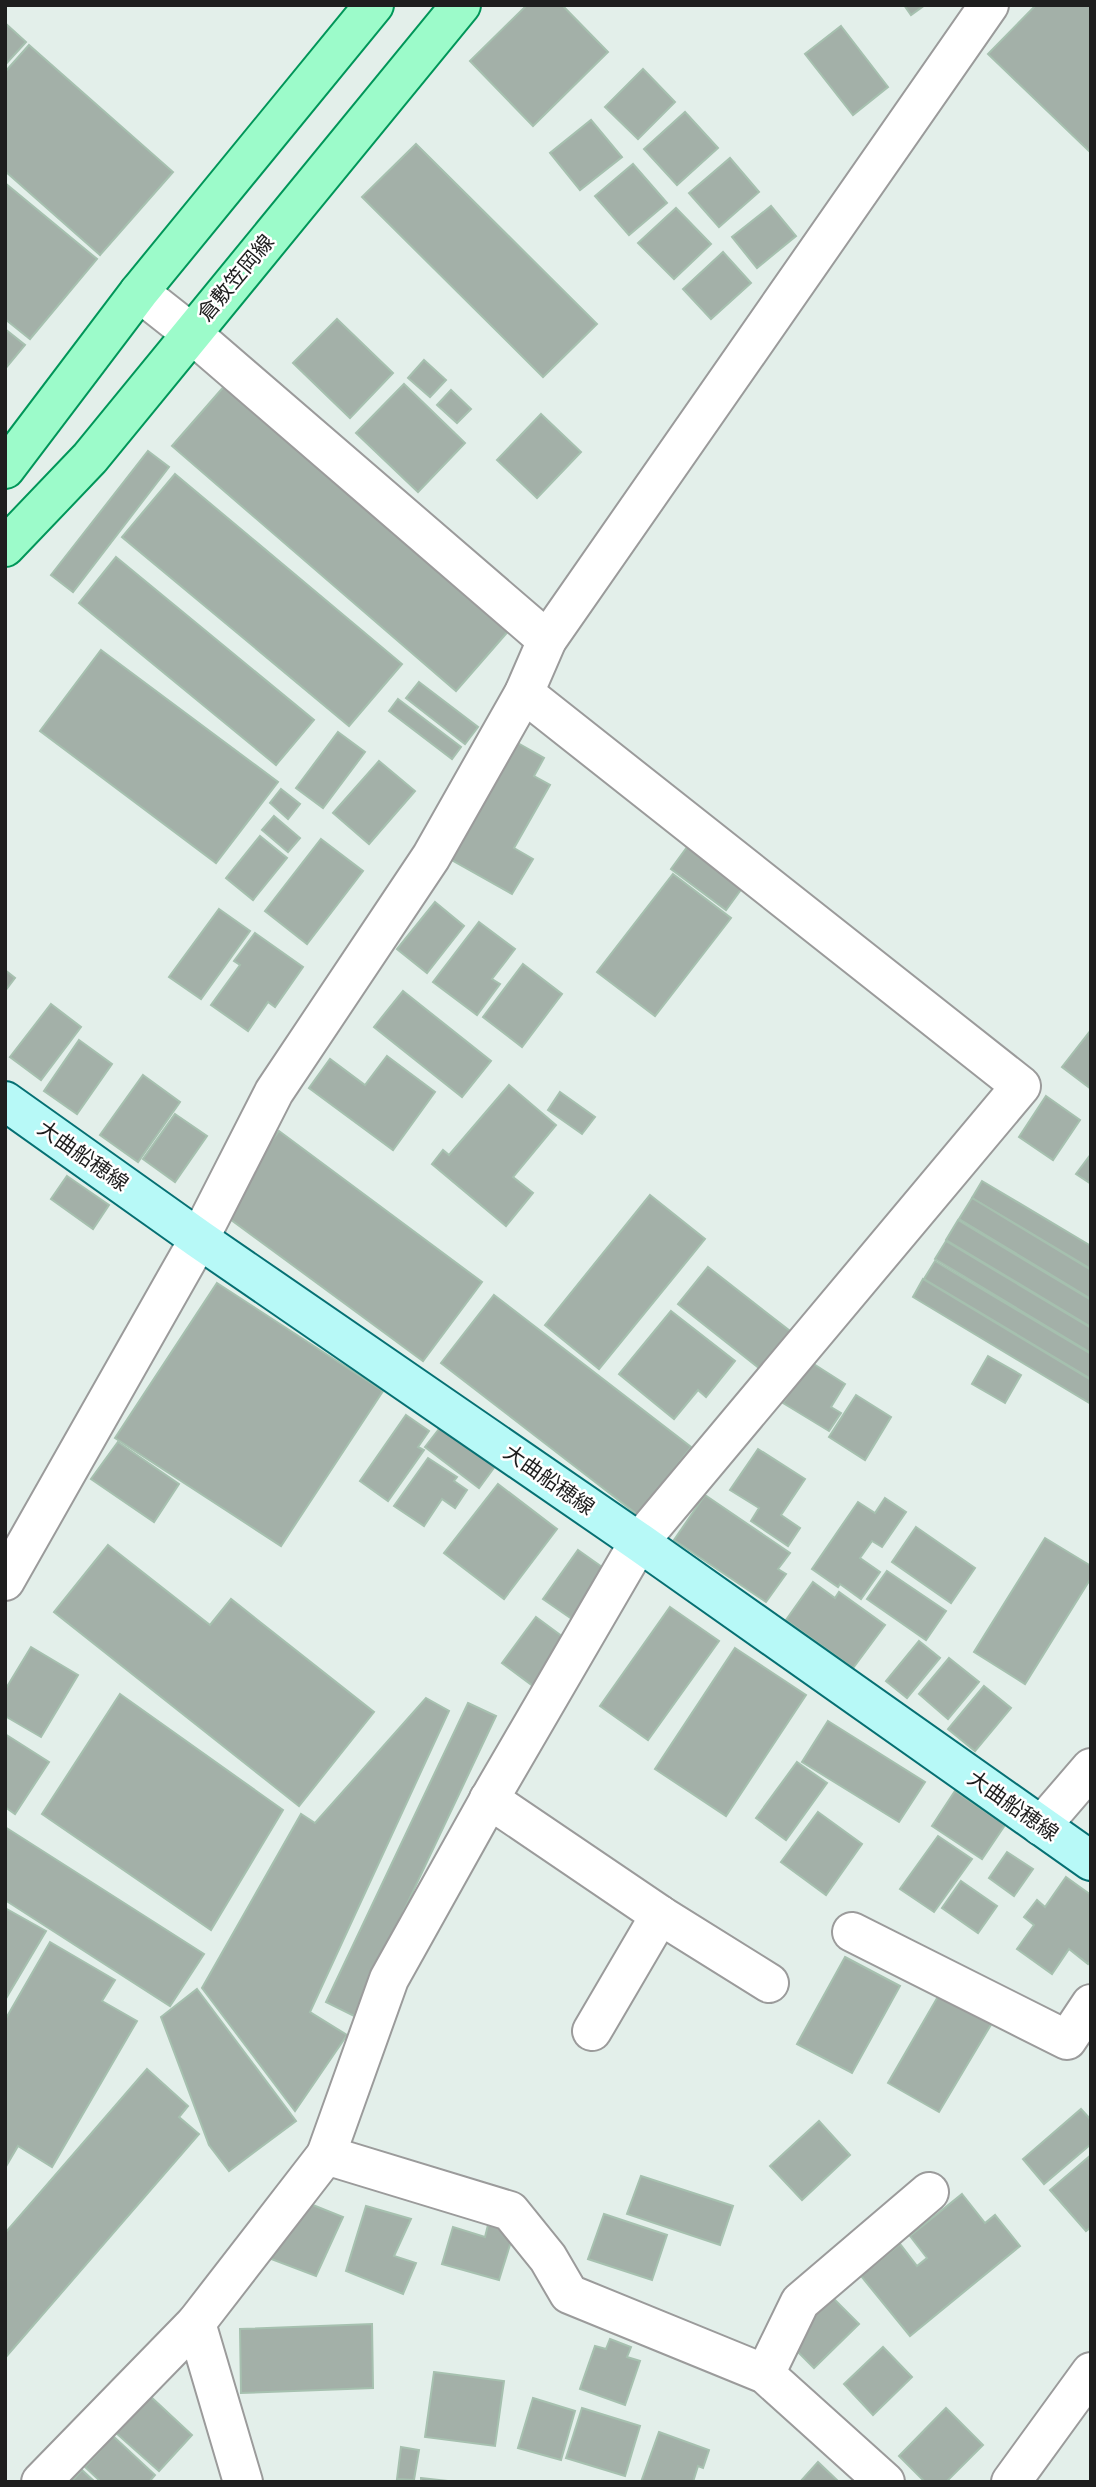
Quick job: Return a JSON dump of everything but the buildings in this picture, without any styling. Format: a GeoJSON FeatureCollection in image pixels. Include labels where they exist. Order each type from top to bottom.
{"type":"FeatureCollection","features":[{"type":"Feature","properties":{"kind":"main road"},"geometry":{"type":"LineString","coordinates":[[5,469],[139,292],[374,5]]}},
{"type":"Feature","properties":{"kind":"main road","name":"倉敷笠岡線"},"geometry":{"type":"LineString","coordinates":[[5,547],[90,458],[461,5]]}},
{"type":"Feature","properties":{"kind":"main road","name":"大曲船穂線"},"geometry":{"type":"LineString","coordinates":[[5,1101],[199,1239],[639,1542],[1091,1861]]}},
{"type":"Feature","properties":{"kind":"street"},"geometry":{"type":"LineString","coordinates":[[5,1581],[199,1239],[274,1092],[431,858],[524,692],[547,640],[989,5]]}},
{"type":"Feature","properties":{"kind":"street"},"geometry":{"type":"LineString","coordinates":[[139,292],[191,333],[547,640]]}},
{"type":"Feature","properties":{"kind":"street"},"geometry":{"type":"LineString","coordinates":[[41,2482],[196,2323],[326,2155],[389,1979],[489,1799],[639,1542],[1021,1086],[524,692]]}},
{"type":"Feature","properties":{"kind":"street"},"geometry":{"type":"LineString","coordinates":[[1041,1826],[1091,1768]]}},
{"type":"Feature","properties":{"kind":"street"},"geometry":{"type":"LineString","coordinates":[[489,1799],[660,1915],[769,1983]]}},
{"type":"Feature","properties":{"kind":"street"},"geometry":{"type":"LineString","coordinates":[[592,2031],[660,1915]]}},
{"type":"Feature","properties":{"kind":"street"},"geometry":{"type":"LineString","coordinates":[[852,1932],[1067,2040],[1091,2004]]}},
{"type":"Feature","properties":{"kind":"street"},"geometry":{"type":"LineString","coordinates":[[326,2155],[510,2211],[548,2258],[569,2294],[765,2374],[886,2482]]}},
{"type":"Feature","properties":{"kind":"street"},"geometry":{"type":"LineString","coordinates":[[765,2374],[800,2302],[929,2192]]}},
{"type":"Feature","properties":{"kind":"street"},"geometry":{"type":"LineString","coordinates":[[196,2323],[243,2482]]}},
{"type":"Feature","properties":{"kind":"street"},"geometry":{"type":"LineString","coordinates":[[1011,2482],[1091,2372]]}}]}
